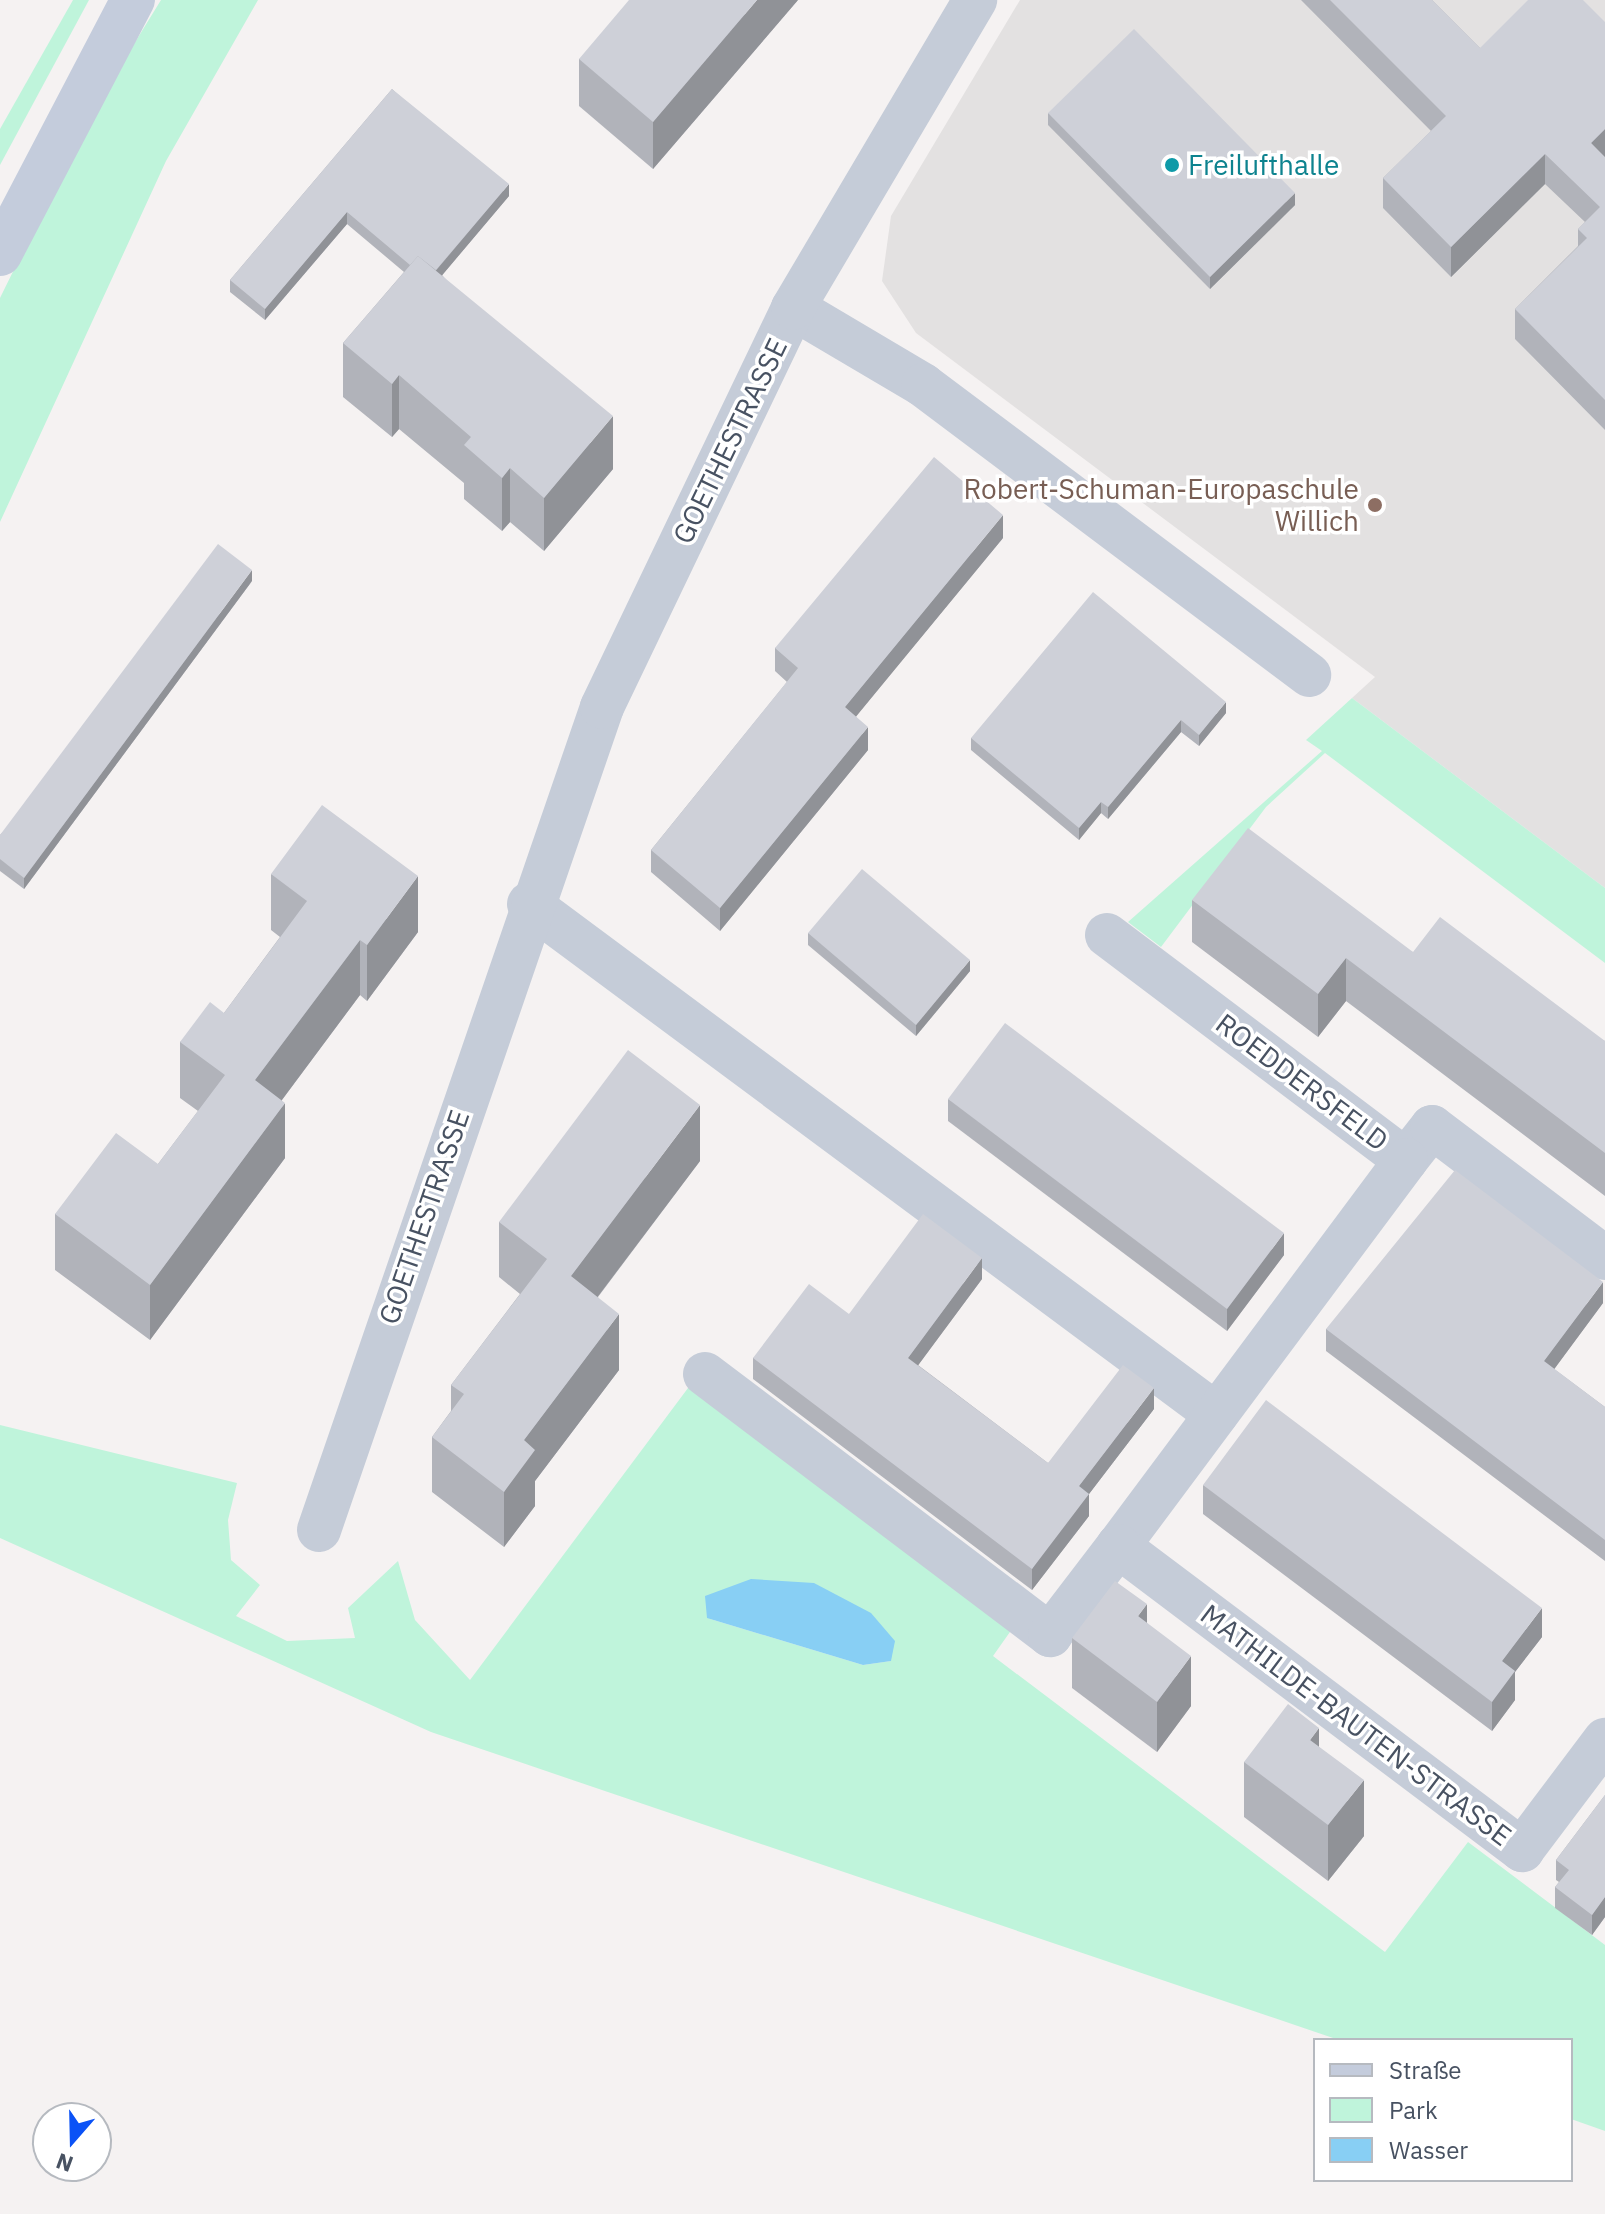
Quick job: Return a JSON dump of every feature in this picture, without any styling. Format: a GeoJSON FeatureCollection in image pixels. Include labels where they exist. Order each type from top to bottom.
{"type":"FeatureCollection","features":[{"type":"Feature","properties":{"kind":"main road"},"geometry":{"type":"LineString","coordinates":[[0,254],[133,0]]}},
{"type":"Feature","properties":{"kind":"street","name":"GOETHESTRASSE"},"geometry":{"type":"LineString","coordinates":[[319,1530],[529,904],[602,707],[793,308],[975,0]]}},
{"type":"Feature","properties":{"kind":"street"},"geometry":{"type":"LineString","coordinates":[[793,308],[923,385],[1309,675]]}},
{"type":"Feature","properties":{"kind":"street"},"geometry":{"type":"LineString","coordinates":[[529,904],[1216,1414]]}},
{"type":"Feature","properties":{"kind":"street","name":"ROEDDERSFELD"},"geometry":{"type":"LineString","coordinates":[[1107,935],[1406,1160],[1432,1127],[1605,1258]]}},
{"type":"Feature","properties":{"kind":"street"},"geometry":{"type":"LineString","coordinates":[[705,1374],[1050,1635],[1406,1160]]}},
{"type":"Feature","properties":{"kind":"street","name":"MATHILDE-BAUTEN-STRASSE"},"geometry":{"type":"LineString","coordinates":[[1118,1546],[1522,1850],[1605,1740]]}},
{"type":"Feature","properties":{"kind":"shaded area","name":"Robert-Schuman-Europaschule Willich"},"geometry":{"type":"Polygon","coordinates":[[[1020,0],[1605,0],[1605,888],[1352,698],[1375,677],[916,333],[882,281],[891,216],[1020,0]]]}},
{"type":"Feature","properties":{"kind":"green space"},"geometry":{"type":"Polygon","coordinates":[[[73,0],[89,0],[0,165],[0,129],[73,0]]]}},
{"type":"Feature","properties":{"kind":"green space"},"geometry":{"type":"Polygon","coordinates":[[[161,0],[258,0],[166,161],[0,522],[0,298],[89,117],[161,0]]]}},
{"type":"Feature","properties":{"kind":"green space"},"geometry":{"type":"Polygon","coordinates":[[[1352,698],[1605,888],[1605,963],[1325,753],[1266,807],[1161,947],[1128,922],[1322,751],[1306,740],[1352,698]]]}},
{"type":"Feature","properties":{"kind":"green space"},"geometry":{"type":"Polygon","coordinates":[[[694,1380],[1017,1622],[993,1656],[1385,1952],[1468,1842],[1605,1945],[1605,2131],[1573,2120],[1573,2038],[1333,2038],[431,1732],[0,1538],[0,1425],[237,1483],[228,1520],[231,1560],[260,1585],[236,1616],[287,1641],[355,1638],[348,1608],[398,1561],[415,1620],[470,1680],[694,1380]],[[707,1618],[863,1665],[891,1661],[707,1618]]]}},
{"type":"Feature","properties":{"kind":"water"},"geometry":{"type":"Polygon","coordinates":[[[751,1579],[814,1583],[871,1613],[895,1641],[891,1661],[863,1665],[707,1618],[705,1596],[751,1579]]]}},
{"type":"Feature","properties":{"kind":"building"},"geometry":{"type":"Polygon","coordinates":[[[629,0],[757,0],[653,122],[579,59],[629,0]]]}},
{"type":"Feature","properties":{"kind":"building"},"geometry":{"type":"Polygon","coordinates":[[[1330,0],[1432,0],[1480,48],[1528,0],[1583,0],[1605,22],[1605,129],[1591,143],[1605,157],[1605,400],[1515,309],[1587,238],[1578,229],[1600,207],[1545,154],[1451,247],[1383,178],[1446,116],[1330,0]]]}},
{"type":"Feature","properties":{"kind":"building","name":"Freilufthalle"},"geometry":{"type":"Polygon","coordinates":[[[1134,29],[1295,193],[1210,277],[1048,113],[1134,29]]]}},
{"type":"Feature","properties":{"kind":"building"},"geometry":{"type":"Polygon","coordinates":[[[392,89],[509,184],[436,270],[418,256],[410,265],[347,212],[265,309],[230,280],[392,89]]]}},
{"type":"Feature","properties":{"kind":"building"},"geometry":{"type":"Polygon","coordinates":[[[418,256],[613,416],[544,498],[510,468],[502,478],[464,445],[471,437],[399,375],[392,384],[343,343],[418,256]]]}},
{"type":"Feature","properties":{"kind":"building"},"geometry":{"type":"Polygon","coordinates":[[[934,457],[1003,515],[845,707],[868,727],[720,908],[651,850],[798,668],[775,648],[934,457]]]}},
{"type":"Feature","properties":{"kind":"building"},"geometry":{"type":"Polygon","coordinates":[[[218,544],[252,570],[24,878],[0,859],[0,835],[218,544]]]}},
{"type":"Feature","properties":{"kind":"building"},"geometry":{"type":"Polygon","coordinates":[[[1093,592],[1226,702],[1199,735],[1181,720],[1108,807],[1101,802],[1079,828],[971,738],[1093,592]]]}},
{"type":"Feature","properties":{"kind":"building"},"geometry":{"type":"Polygon","coordinates":[[[322,805],[418,876],[367,945],[360,940],[255,1080],[285,1103],[150,1285],[55,1214],[116,1133],[158,1164],[225,1075],[180,1042],[210,1002],[224,1013],[307,901],[271,874],[322,805]]]}},
{"type":"Feature","properties":{"kind":"building"},"geometry":{"type":"Polygon","coordinates":[[[1248,828],[1413,952],[1440,917],[1605,1041],[1605,1153],[1346,958],[1318,994],[1192,900],[1248,828]]]}},
{"type":"Feature","properties":{"kind":"building"},"geometry":{"type":"Polygon","coordinates":[[[862,869],[970,960],[916,1025],[808,933],[862,869]]]}},
{"type":"Feature","properties":{"kind":"building"},"geometry":{"type":"Polygon","coordinates":[[[1005,1023],[1284,1233],[1227,1309],[948,1099],[1005,1023]]]}},
{"type":"Feature","properties":{"kind":"building"},"geometry":{"type":"Polygon","coordinates":[[[628,1050],[700,1105],[571,1276],[619,1314],[524,1440],[535,1450],[504,1492],[432,1437],[464,1394],[451,1385],[547,1259],[499,1222],[628,1050]]]}},
{"type":"Feature","properties":{"kind":"building"},"geometry":{"type":"Polygon","coordinates":[[[1455,1170],[1603,1282],[1544,1361],[1605,1407],[1605,1540],[1326,1329],[1455,1170]]]}},
{"type":"Feature","properties":{"kind":"building"},"geometry":{"type":"Polygon","coordinates":[[[923,1214],[982,1258],[908,1358],[1048,1463],[1123,1365],[1154,1388],[1079,1486],[1089,1494],[1032,1569],[753,1358],[809,1284],[849,1314],[923,1214]]]}},
{"type":"Feature","properties":{"kind":"building"},"geometry":{"type":"Polygon","coordinates":[[[1266,1400],[1542,1608],[1502,1661],[1515,1671],[1492,1702],[1203,1485],[1266,1400]]]}},
{"type":"Feature","properties":{"kind":"building"},"geometry":{"type":"Polygon","coordinates":[[[1115,1581],[1147,1604],[1138,1616],[1191,1656],[1157,1702],[1072,1638],[1115,1581]]]}},
{"type":"Feature","properties":{"kind":"building"},"geometry":{"type":"Polygon","coordinates":[[[1288,1704],[1319,1728],[1310,1740],[1364,1780],[1328,1825],[1244,1762],[1288,1704]]]}},
{"type":"Feature","properties":{"kind":"building"},"geometry":{"type":"Polygon","coordinates":[[[1605,1795],[1605,1897],[1592,1915],[1555,1887],[1569,1870],[1556,1860],[1605,1795]]]}},
{"type":"Feature","properties":{"kind":"place","name":"Freilufthalle"},"geometry":{"type":"Point","coordinates":[1172,165]}},
{"type":"Feature","properties":{"kind":"place","name":"Robert-Schuman-Europaschule Willich"},"geometry":{"type":"Point","coordinates":[1375,505]}}]}
